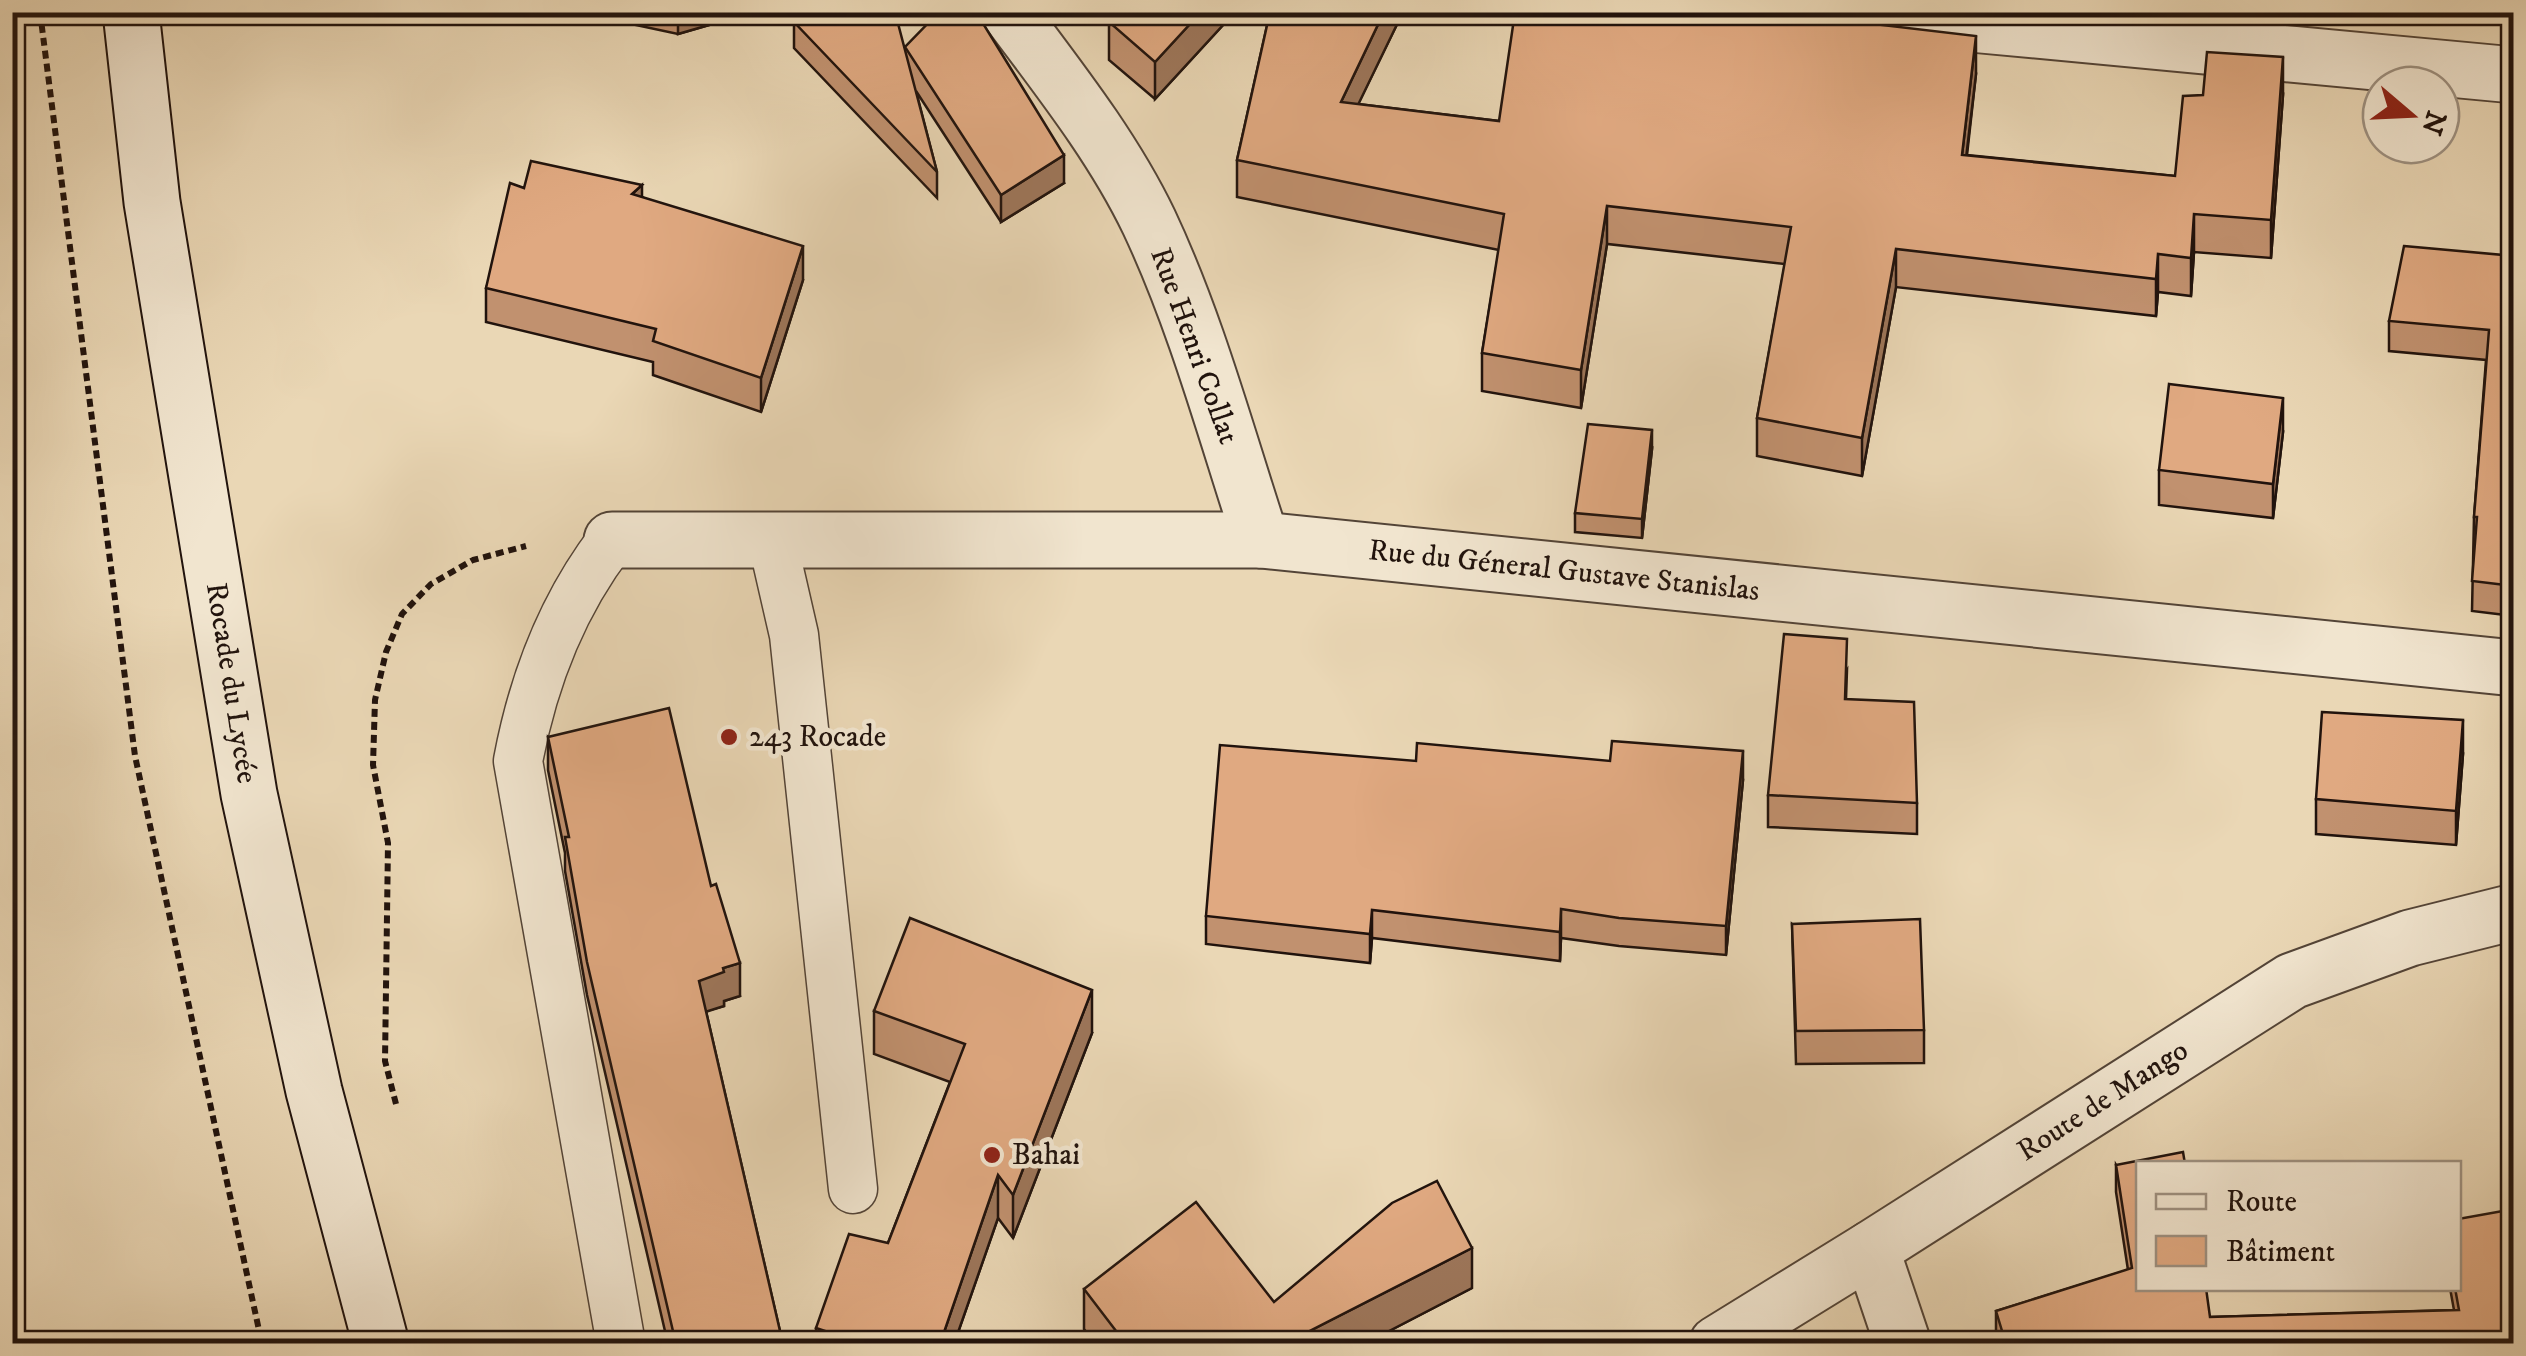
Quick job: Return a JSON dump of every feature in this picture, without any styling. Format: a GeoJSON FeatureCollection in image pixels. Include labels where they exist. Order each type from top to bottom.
{"type":"FeatureCollection","features":[{"type":"Feature","properties":{"kind":"street","name":"Rocade du Lycée"},"geometry":{"type":"LineString","coordinates":[[131,12],[152,202],[250,794],[314,1091],[380,1344]]}},
{"type":"Feature","properties":{"kind":"street"},"geometry":{"type":"LineString","coordinates":[[1888,12],[1970,24],[2205,29],[2514,75]]}},
{"type":"Feature","properties":{"kind":"street","name":"Rue Henri Collat"},"geometry":{"type":"LineString","coordinates":[[1012,14],[1109,150],[1148,219],[1181,294],[1261,540]]}},
{"type":"Feature","properties":{"kind":"street","name":"Rue du Géneral Gustave Stanislas"},"geometry":{"type":"LineString","coordinates":[[612,540],[1261,540],[2514,668]]}},
{"type":"Feature","properties":{"kind":"street","name":"Route de Mango"},"geometry":{"type":"LineString","coordinates":[[1718,1344],[2292,980],[2410,938],[2514,912]]}},
{"type":"Feature","properties":{"kind":"street"},"geometry":{"type":"LineString","coordinates":[[1872,1249],[1903,1344]]}},
{"type":"Feature","properties":{"kind":"lane"},"geometry":{"type":"LineString","coordinates":[[772,539],[794,635],[854,1189]]}},
{"type":"Feature","properties":{"kind":"lane"},"geometry":{"type":"LineString","coordinates":[[612,540],[588,570],[546,656],[527,716],[518,762],[621,1344]]}},
{"type":"Feature","properties":{"kind":"path"},"geometry":{"type":"LineString","coordinates":[[40,12],[135,756],[262,1344]]}},
{"type":"Feature","properties":{"kind":"path"},"geometry":{"type":"LineString","coordinates":[[399,1117],[386,1060],[388,843],[372,765],[375,700],[386,652],[402,614],[431,584],[473,560],[563,540],[612,540]]}},
{"type":"Feature","properties":{"kind":"building"},"geometry":{"type":"Polygon","coordinates":[[[803,12],[895,12],[937,172],[794,22],[803,12]]]}},
{"type":"Feature","properties":{"kind":"building"},"geometry":{"type":"Polygon","coordinates":[[[939,12],[976,12],[1064,155],[1001,195],[905,47],[939,12]]]}},
{"type":"Feature","properties":{"kind":"building"},"geometry":{"type":"Polygon","coordinates":[[[1118,12],[1201,12],[1155,62],[1109,22],[1118,12]]]}},
{"type":"Feature","properties":{"kind":"building"},"geometry":{"type":"Polygon","coordinates":[[[1270,12],[1384,12],[1341,102],[1499,121],[1515,12],[1772,12],[1976,36],[1962,155],[2175,176],[2183,96],[2203,95],[2207,52],[2283,57],[2271,220],[2194,214],[2191,258],[2158,254],[2156,279],[1896,249],[1862,438],[1757,418],[1791,227],[1607,206],[1581,370],[1482,353],[1504,214],[1237,160],[1270,12]]]}},
{"type":"Feature","properties":{"kind":"building"},"geometry":{"type":"Polygon","coordinates":[[[531,161],[642,185],[632,194],[803,246],[761,378],[653,341],[656,329],[486,288],[510,183],[524,188],[531,161]]]}},
{"type":"Feature","properties":{"kind":"building"},"geometry":{"type":"Polygon","coordinates":[[[2404,246],[2514,256],[2514,586],[2472,581],[2489,330],[2389,321],[2404,246]]]}},
{"type":"Feature","properties":{"kind":"building"},"geometry":{"type":"Polygon","coordinates":[[[2169,384],[2283,398],[2273,484],[2159,470],[2169,384]]]}},
{"type":"Feature","properties":{"kind":"building"},"geometry":{"type":"Polygon","coordinates":[[[1588,424],[1652,430],[1642,519],[1575,513],[1588,424]]]}},
{"type":"Feature","properties":{"kind":"building"},"geometry":{"type":"Polygon","coordinates":[[[1784,634],[1847,639],[1845,699],[1914,702],[1917,803],[1768,795],[1784,634]]]}},
{"type":"Feature","properties":{"kind":"building"},"geometry":{"type":"Polygon","coordinates":[[[669,708],[711,886],[716,884],[740,963],[699,981],[783,1344],[676,1344],[587,962],[565,837],[569,837],[548,737],[669,708]]]}},
{"type":"Feature","properties":{"kind":"building"},"geometry":{"type":"Polygon","coordinates":[[[2322,712],[2463,720],[2456,811],[2316,799],[2322,712]]]}},
{"type":"Feature","properties":{"kind":"building"},"geometry":{"type":"Polygon","coordinates":[[[1612,741],[1743,751],[1726,926],[1619,918],[1561,909],[1560,932],[1372,910],[1370,934],[1206,916],[1220,745],[1416,761],[1417,743],[1610,761],[1612,741]]]}},
{"type":"Feature","properties":{"kind":"building"},"geometry":{"type":"Polygon","coordinates":[[[910,918],[1092,990],[1013,1195],[998,1175],[940,1344],[864,1344],[816,1328],[849,1234],[888,1243],[965,1044],[874,1011],[910,918]]]}},
{"type":"Feature","properties":{"kind":"building"},"geometry":{"type":"Polygon","coordinates":[[[1920,919],[1924,1030],[1796,1031],[1792,924],[1920,919]]]}},
{"type":"Feature","properties":{"kind":"building"},"geometry":{"type":"Polygon","coordinates":[[[12,1052],[20,1084],[12,1086],[12,1052]]]}},
{"type":"Feature","properties":{"kind":"building"},"geometry":{"type":"Polygon","coordinates":[[[2183,1152],[2184,1161],[2137,1161],[2183,1152]]]}},
{"type":"Feature","properties":{"kind":"building"},"geometry":{"type":"Polygon","coordinates":[[[2136,1161],[2136,1291],[2206,1291],[2210,1317],[2459,1310],[2456,1291],[2461,1291],[2461,1218],[2514,1209],[2514,1344],[2006,1344],[1996,1311],[2132,1268],[2116,1165],[2136,1161]]]}},
{"type":"Feature","properties":{"kind":"building"},"geometry":{"type":"Polygon","coordinates":[[[1437,1181],[1472,1248],[1300,1336],[1306,1344],[1126,1344],[1084,1289],[1196,1202],[1274,1302],[1392,1203],[1437,1181]]]}},
{"type":"Feature","properties":{"kind":"place","name":"243 Rocade"},"geometry":{"type":"Point","coordinates":[729,737]}},
{"type":"Feature","properties":{"kind":"place","name":"Bahai"},"geometry":{"type":"Point","coordinates":[992,1155]}}]}
